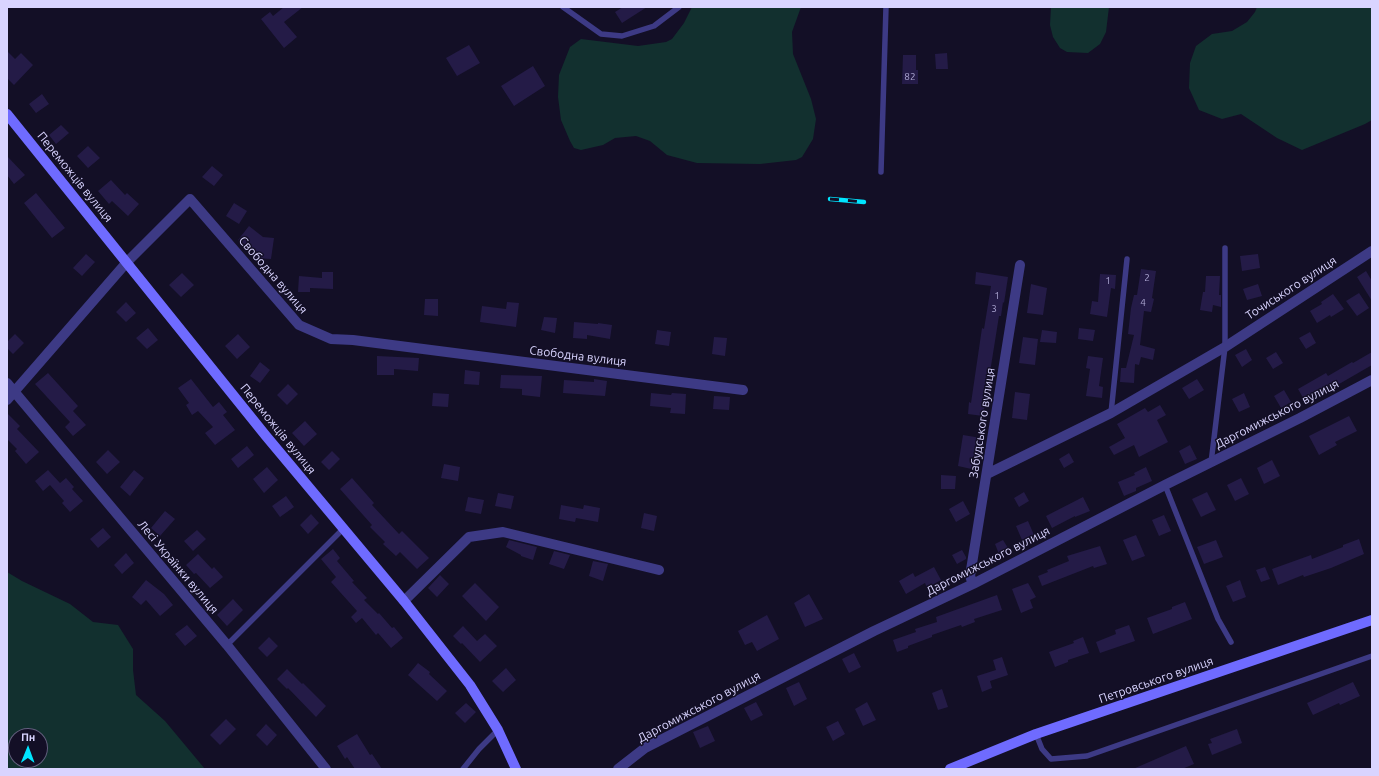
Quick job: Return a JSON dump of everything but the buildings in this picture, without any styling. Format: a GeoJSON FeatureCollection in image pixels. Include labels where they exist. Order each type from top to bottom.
{"type":"FeatureCollection","features":[{"type":"Feature","properties":{"kind":"main road","name":"Переможців вулиця"},"geometry":{"type":"LineString","coordinates":[[7,114],[266,436],[404,601],[470,685],[498,730],[516,769]]}},
{"type":"Feature","properties":{"kind":"main road","name":"Петровського вулиця"},"geometry":{"type":"LineString","coordinates":[[950,769],[1036,734],[1372,620]]}},
{"type":"Feature","properties":{"kind":"street","name":"Свободна вулиця"},"geometry":{"type":"LineString","coordinates":[[7,400],[127,262],[190,200],[299,325],[332,339],[353,340],[742,390]]}},
{"type":"Feature","properties":{"kind":"street","name":"Точиського вулиця"},"geometry":{"type":"LineString","coordinates":[[987,474],[1111,413],[1225,347],[1372,252]]}},
{"type":"Feature","properties":{"kind":"street","name":"Забудського вулиця"},"geometry":{"type":"LineString","coordinates":[[973,584],[970,576],[1020,265]]}},
{"type":"Feature","properties":{"kind":"street","name":"Даргомижського вулиця"},"geometry":{"type":"LineString","coordinates":[[618,769],[645,748],[874,631],[973,584],[1372,380]]}},
{"type":"Feature","properties":{"kind":"street","name":"Лесі Українки вулиця"},"geometry":{"type":"LineString","coordinates":[[7,383],[227,645],[326,769]]}},
{"type":"Feature","properties":{"kind":"street"},"geometry":{"type":"LineString","coordinates":[[404,601],[469,536],[503,532],[659,570]]}},
{"type":"Feature","properties":{"kind":"lane"},"geometry":{"type":"LineString","coordinates":[[563,7],[601,34],[622,36],[654,26],[679,7]]}},
{"type":"Feature","properties":{"kind":"lane"},"geometry":{"type":"LineString","coordinates":[[880,172],[886,7]]}},
{"type":"Feature","properties":{"kind":"lane","name":"Точиського вулиця"},"geometry":{"type":"LineString","coordinates":[[1211,463],[1225,347],[1225,248]]}},
{"type":"Feature","properties":{"kind":"lane"},"geometry":{"type":"LineString","coordinates":[[1111,413],[1127,259]]}},
{"type":"Feature","properties":{"kind":"lane"},"geometry":{"type":"LineString","coordinates":[[1165,485],[1218,619],[1231,642]]}},
{"type":"Feature","properties":{"kind":"lane"},"geometry":{"type":"LineString","coordinates":[[227,645],[343,529]]}},
{"type":"Feature","properties":{"kind":"lane"},"geometry":{"type":"LineString","coordinates":[[1036,734],[1042,749],[1051,759],[1087,756],[1372,656]]}},
{"type":"Feature","properties":{"kind":"lane"},"geometry":{"type":"LineString","coordinates":[[463,769],[498,730]]}},
{"type":"Feature","properties":{"kind":"green space"},"geometry":{"type":"Polygon","coordinates":[[[692,7],[801,7],[792,32],[793,54],[811,99],[816,119],[813,139],[802,157],[796,160],[760,164],[697,163],[667,155],[650,141],[636,136],[615,138],[603,145],[581,150],[574,148],[561,120],[558,97],[559,75],[570,47],[581,39],[638,46],[666,42],[672,39],[684,23],[692,7]]]}},
{"type":"Feature","properties":{"kind":"green space"},"geometry":{"type":"Polygon","coordinates":[[[1051,7],[1109,7],[1106,32],[1100,44],[1088,53],[1067,52],[1060,48],[1053,37],[1050,25],[1051,7]]]}},
{"type":"Feature","properties":{"kind":"green space"},"geometry":{"type":"Polygon","coordinates":[[[1257,7],[1372,7],[1372,120],[1302,150],[1277,138],[1241,114],[1222,119],[1199,110],[1189,88],[1190,63],[1196,46],[1212,34],[1232,31],[1247,22],[1257,7]]]}},
{"type":"Feature","properties":{"kind":"green space"},"geometry":{"type":"Polygon","coordinates":[[[7,572],[22,581],[70,604],[93,622],[118,625],[133,649],[133,670],[136,695],[165,721],[205,769],[7,769],[7,572]]]}},
{"type":"Feature","properties":{"kind":"railway"},"geometry":{"type":"LineString","coordinates":[[830,199],[864,202]]}}]}
